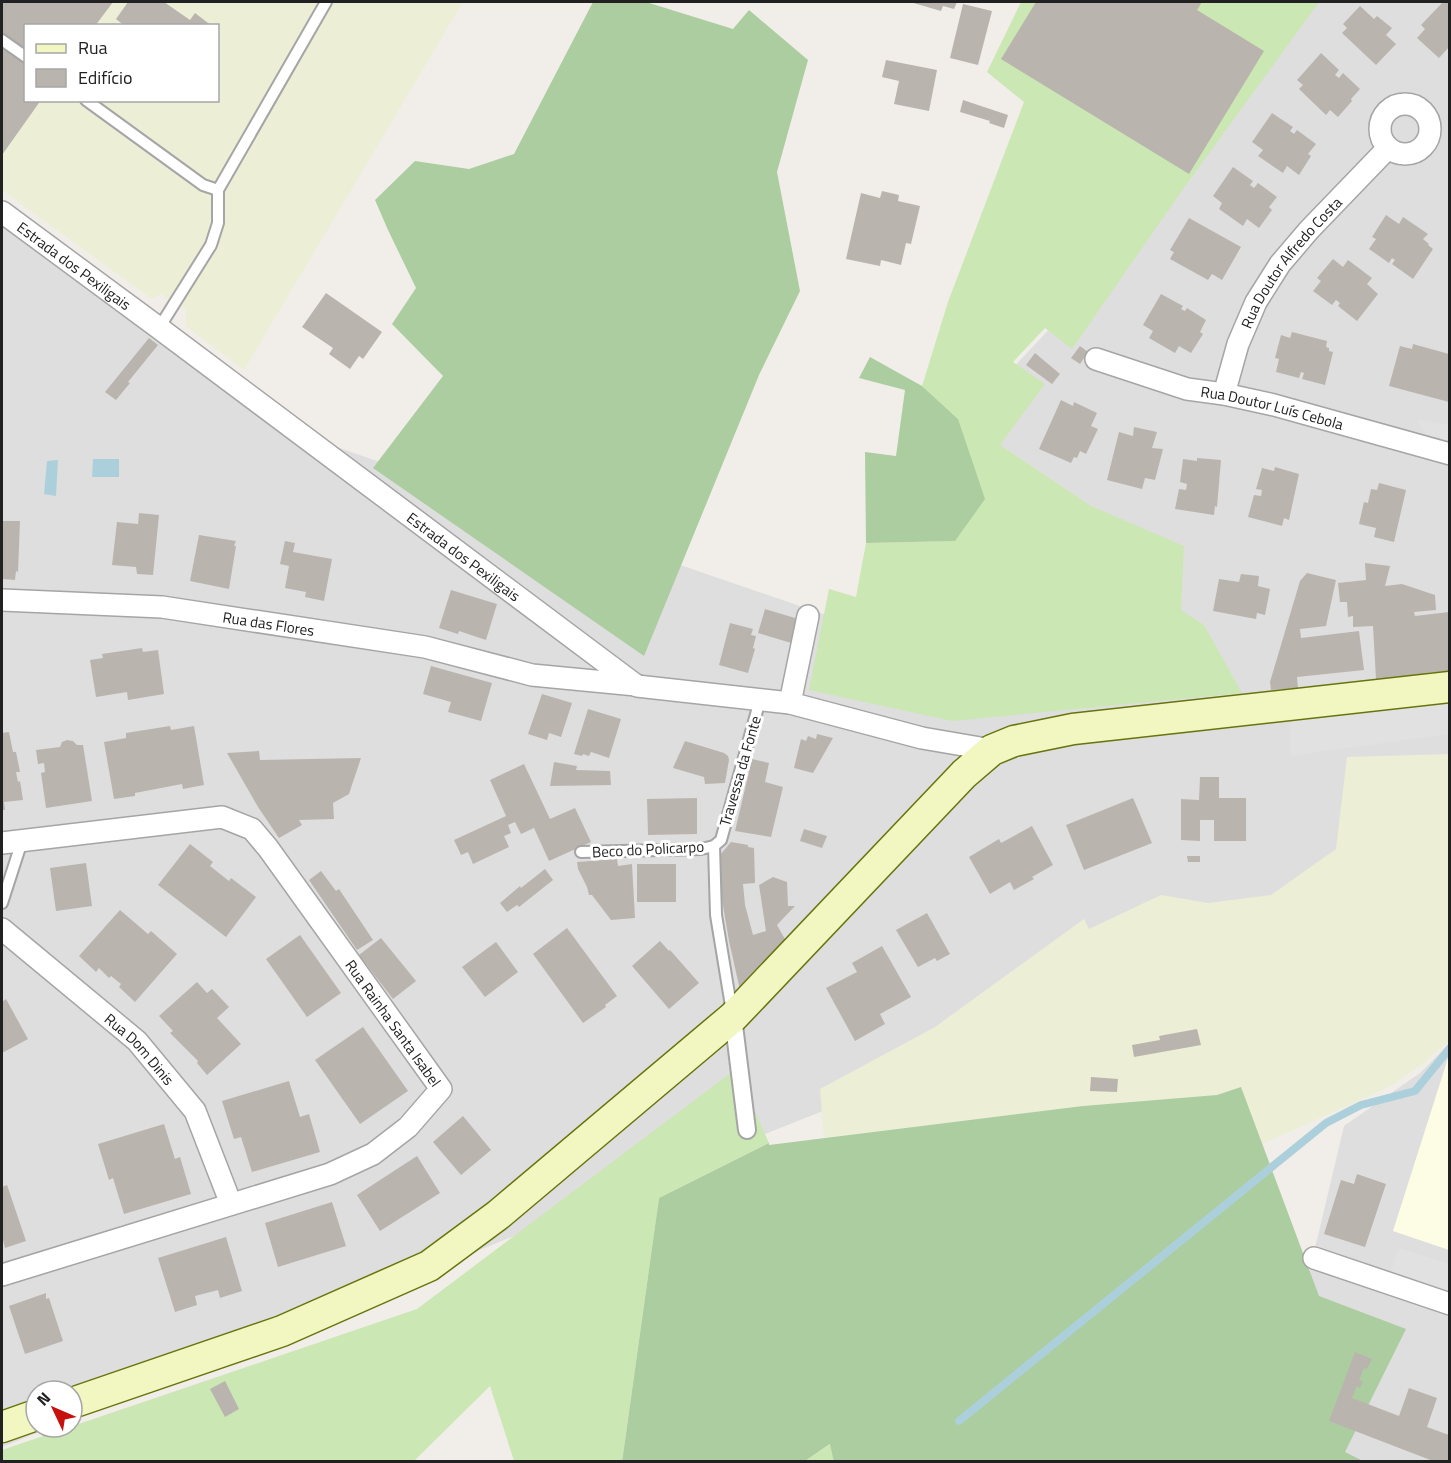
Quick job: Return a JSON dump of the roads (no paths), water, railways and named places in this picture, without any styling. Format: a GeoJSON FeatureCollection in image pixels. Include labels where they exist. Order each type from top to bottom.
{"type":"FeatureCollection","features":[{"type":"Feature","properties":{"kind":"main road"},"geometry":{"type":"LineString","coordinates":[[84,1399],[282,1331],[429,1266],[498,1215],[733,1017],[964,774],[992,750],[1014,741],[1073,729],[1449,687]]}},
{"type":"Feature","properties":{"kind":"main road"},"geometry":{"type":"LineString","coordinates":[[2,1427],[24,1419]]}},
{"type":"Feature","properties":{"kind":"street","name":"Rua Doutor Alfredo Costa"},"geometry":{"type":"LineString","coordinates":[[1224,394],[1238,344],[1257,302],[1280,264],[1309,230],[1388,148]]}},
{"type":"Feature","properties":{"kind":"street","name":"Estrada dos Pexiligais"},"geometry":{"type":"LineString","coordinates":[[2,212],[637,686]]}},
{"type":"Feature","properties":{"kind":"street","name":"Rua Doutor Luís Cebola"},"geometry":{"type":"LineString","coordinates":[[1096,359],[1187,389],[1274,405],[1449,454]]}},
{"type":"Feature","properties":{"kind":"street","name":"Rua das Flores"},"geometry":{"type":"LineString","coordinates":[[2,600],[162,607],[425,647],[532,675],[637,686]]}},
{"type":"Feature","properties":{"kind":"street"},"geometry":{"type":"LineString","coordinates":[[790,703],[808,616]]}},
{"type":"Feature","properties":{"kind":"street"},"geometry":{"type":"LineString","coordinates":[[637,686],[790,703],[922,738],[992,750]]}},
{"type":"Feature","properties":{"kind":"street","name":"Rua Rainha Santa Isabel"},"geometry":{"type":"LineString","coordinates":[[2,1275],[330,1174],[373,1154],[408,1127],[441,1089],[252,829],[222,817],[12,842]]}},
{"type":"Feature","properties":{"kind":"street","name":"Rua Dom Dinis"},"geometry":{"type":"LineString","coordinates":[[2,929],[137,1041],[152,1058],[195,1111],[231,1204]]}},
{"type":"Feature","properties":{"kind":"street"},"geometry":{"type":"LineString","coordinates":[[733,1017],[747,1130]]}},
{"type":"Feature","properties":{"kind":"street"},"geometry":{"type":"LineString","coordinates":[[1314,1258],[1449,1304]]}},
{"type":"Feature","properties":{"kind":"lane"},"geometry":{"type":"LineString","coordinates":[[159,328],[211,246],[218,223],[218,190],[326,2]]}},
{"type":"Feature","properties":{"kind":"lane"},"geometry":{"type":"LineString","coordinates":[[2,40],[24,56]]}},
{"type":"Feature","properties":{"kind":"lane"},"geometry":{"type":"LineString","coordinates":[[89,102],[203,185],[218,190]]}},
{"type":"Feature","properties":{"kind":"lane","name":"Travessa da Fonte"},"geometry":{"type":"LineString","coordinates":[[733,1017],[716,915],[714,846],[721,840],[760,700]]}},
{"type":"Feature","properties":{"kind":"lane"},"geometry":{"type":"LineString","coordinates":[[2,903],[12,842]]}},
{"type":"Feature","properties":{"kind":"lane","name":"Beco do Policarpo"},"geometry":{"type":"LineString","coordinates":[[581,852],[701,849],[714,846]]}},
{"type":"Feature","properties":{"kind":"water"},"geometry":{"type":"Polygon","coordinates":[[[93,459],[119,459],[119,477],[92,477],[93,459]]]}},
{"type":"Feature","properties":{"kind":"water"},"geometry":{"type":"Polygon","coordinates":[[[58,460],[56,496],[44,494],[47,461],[58,460]]]}},
{"type":"Feature","properties":{"kind":"waterway"},"geometry":{"type":"LineString","coordinates":[[959,1421],[1326,1123],[1361,1105],[1415,1091],[1450,1048]]}}]}
